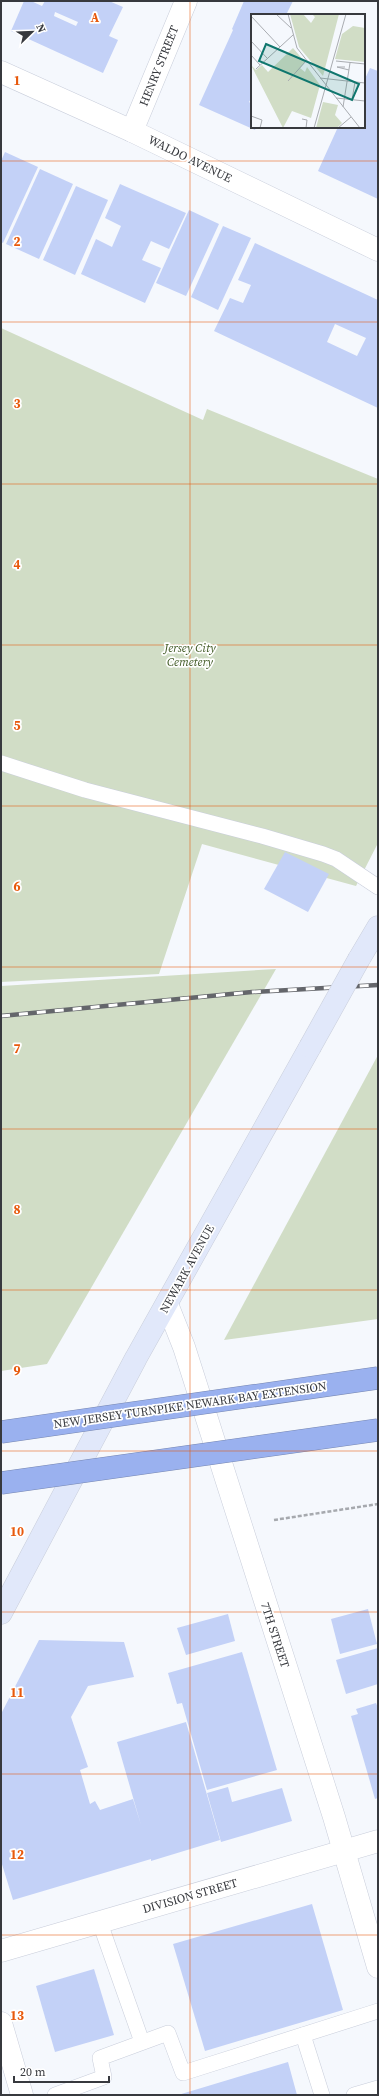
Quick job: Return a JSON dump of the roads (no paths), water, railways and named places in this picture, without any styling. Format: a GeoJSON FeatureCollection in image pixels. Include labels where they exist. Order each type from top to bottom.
{"type":"FeatureCollection","features":[{"type":"Feature","properties":{"kind":"highway","name":"NEW JERSEY TURNPIKE NEWARK BAY EXTENSION"},"geometry":{"type":"LineString","coordinates":[[1,1432],[378,1378]]}},
{"type":"Feature","properties":{"kind":"highway"},"geometry":{"type":"LineString","coordinates":[[1,1483],[378,1430]]}},
{"type":"Feature","properties":{"kind":"main road","name":"NEWARK AVENUE"},"geometry":{"type":"LineString","coordinates":[[1,1613],[136,1358],[378,927]]}},
{"type":"Feature","properties":{"kind":"street","name":"HENRY STREET"},"geometry":{"type":"LineString","coordinates":[[132,131],[186,1]]}},
{"type":"Feature","properties":{"kind":"street","name":"WALDO AVENUE"},"geometry":{"type":"LineString","coordinates":[[1,72],[132,131],[378,250]]}},
{"type":"Feature","properties":{"kind":"street","name":"7TH STREET"},"geometry":{"type":"LineString","coordinates":[[167,1304],[186,1355],[344,1851],[372,1921],[378,1967]]}},
{"type":"Feature","properties":{"kind":"street","name":"DIVISION STREET"},"geometry":{"type":"LineString","coordinates":[[1,1951],[378,1841]]}},
{"type":"Feature","properties":{"kind":"street"},"geometry":{"type":"LineString","coordinates":[[1,2023],[22,2095]]}},
{"type":"Feature","properties":{"kind":"lane"},"geometry":{"type":"LineString","coordinates":[[1,763],[85,790],[262,836],[323,854],[336,859],[378,887]]}},
{"type":"Feature","properties":{"kind":"lane"},"geometry":{"type":"LineString","coordinates":[[100,1922],[142,2042]]}},
{"type":"Feature","properties":{"kind":"lane"},"geometry":{"type":"LineString","coordinates":[[55,2095],[104,2077],[100,2058],[168,2033],[183,2073],[378,2011]]}},
{"type":"Feature","properties":{"kind":"lane"},"geometry":{"type":"LineString","coordinates":[[303,2035],[322,2095]]}},
{"type":"Feature","properties":{"kind":"lane"},"geometry":{"type":"LineString","coordinates":[[354,2095],[378,2088]]}},
{"type":"Feature","properties":{"kind":"railway"},"geometry":{"type":"LineString","coordinates":[[1,1016],[252,992],[378,985]]}},
{"type":"Feature","properties":{"kind":"park label","name":"Jersey City Cemetery"},"geometry":{"type":"Point","coordinates":[190,655]}}]}
